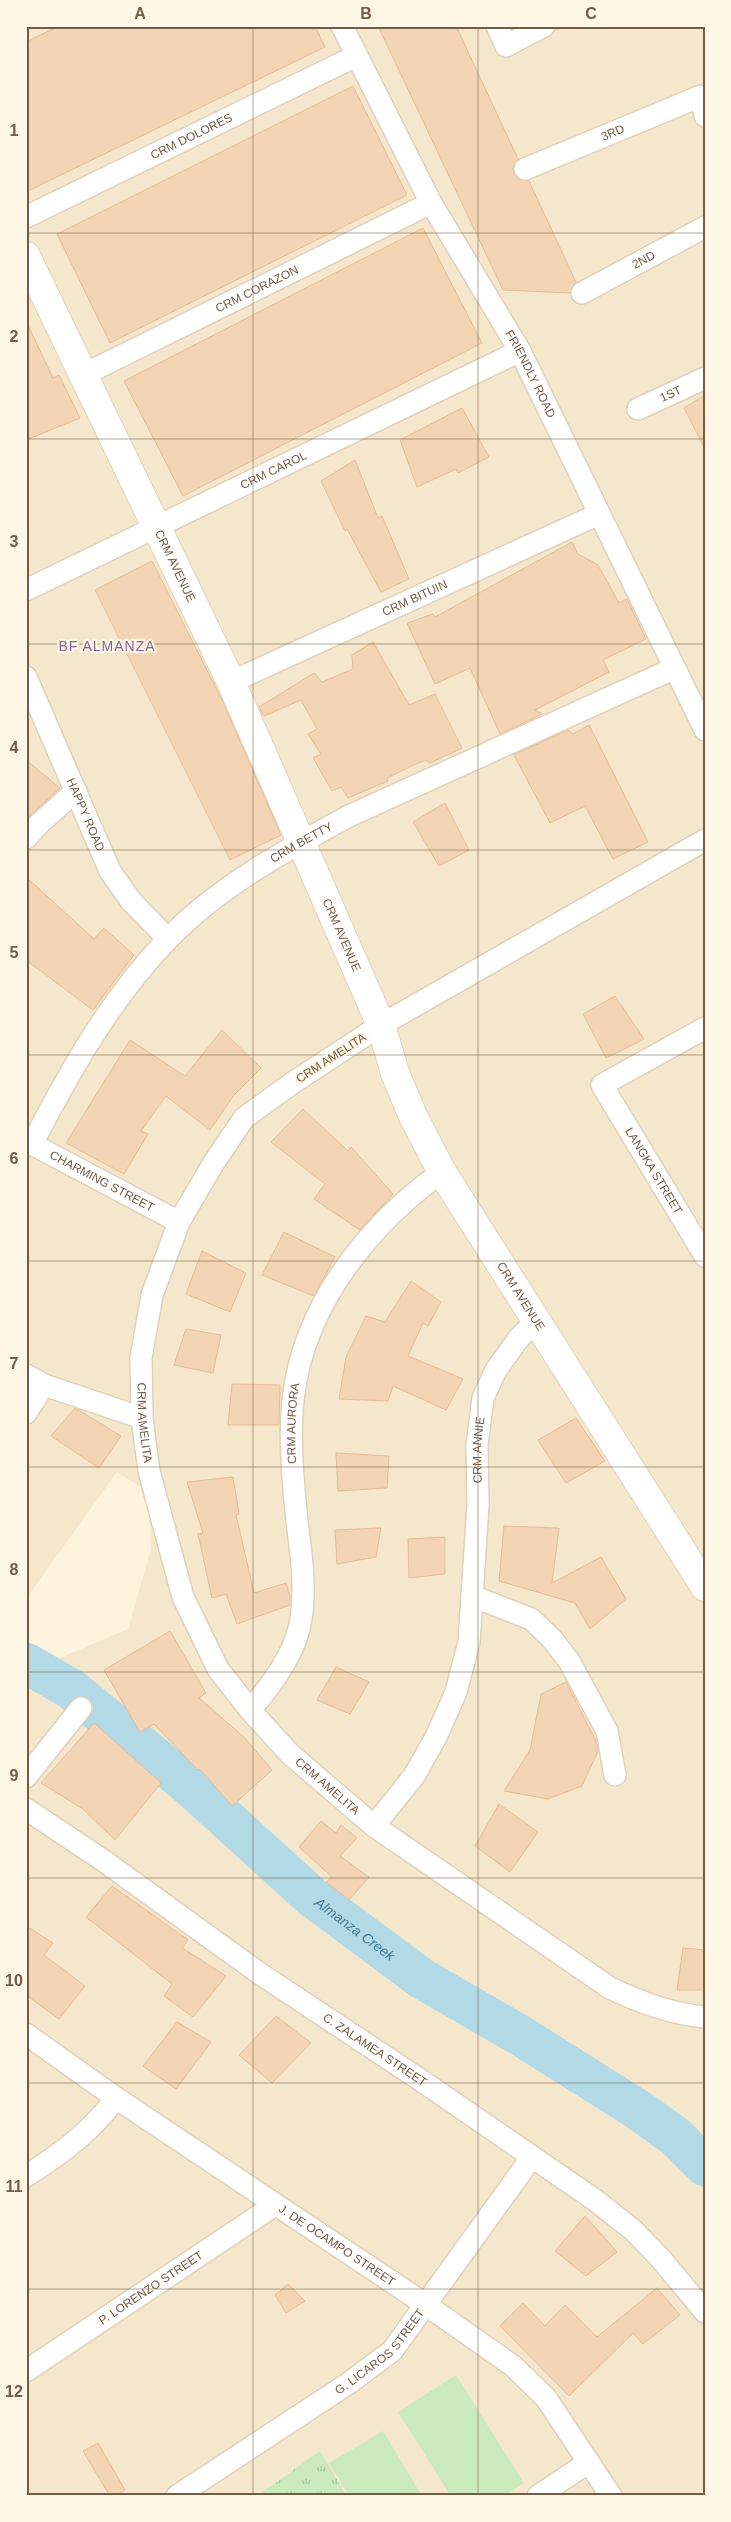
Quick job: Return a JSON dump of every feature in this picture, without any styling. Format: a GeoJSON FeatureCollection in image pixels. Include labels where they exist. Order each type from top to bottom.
{"type":"FeatureCollection","features":[{"type":"Feature","properties":{"kind":"street","name":"FRIENDLY ROAD"},"geometry":{"type":"LineString","coordinates":[[342,26],[431,203],[520,351],[558,425],[598,514],[705,730]]}},
{"type":"Feature","properties":{"kind":"street"},"geometry":{"type":"LineString","coordinates":[[502,36],[544,26]]}},
{"type":"Feature","properties":{"kind":"street","name":"CRM DOLORES"},"geometry":{"type":"LineString","coordinates":[[26,217],[356,56]]}},
{"type":"Feature","properties":{"kind":"street","name":"3RD"},"geometry":{"type":"LineString","coordinates":[[524,170],[703,106]]}},
{"type":"Feature","properties":{"kind":"street","name":"CRM CORAZON"},"geometry":{"type":"LineString","coordinates":[[83,375],[431,203]]}},
{"type":"Feature","properties":{"kind":"street","name":"2ND"},"geometry":{"type":"LineString","coordinates":[[582,293],[705,227]]}},
{"type":"Feature","properties":{"kind":"street","name":"CRM AVENUE"},"geometry":{"type":"LineString","coordinates":[[26,256],[231,682],[381,1025],[395,1073],[413,1116],[442,1172],[705,1587]]}},
{"type":"Feature","properties":{"kind":"street","name":"CRM CAROL"},"geometry":{"type":"LineString","coordinates":[[26,590],[520,351]]}},
{"type":"Feature","properties":{"kind":"street","name":"1ST"},"geometry":{"type":"LineString","coordinates":[[638,409],[705,378]]}},
{"type":"Feature","properties":{"kind":"street","name":"CRM BITUIN"},"geometry":{"type":"LineString","coordinates":[[231,682],[598,514]]}},
{"type":"Feature","properties":{"kind":"street","name":"CRM BETTY"},"geometry":{"type":"LineString","coordinates":[[29,1142],[105,1015],[168,939],[193,916],[248,875],[302,841],[349,816],[675,668]]}},
{"type":"Feature","properties":{"kind":"street","name":"HAPPY ROAD"},"geometry":{"type":"LineString","coordinates":[[26,677],[110,871],[131,901],[168,939]]}},
{"type":"Feature","properties":{"kind":"street"},"geometry":{"type":"LineString","coordinates":[[26,838],[76,791]]}},
{"type":"Feature","properties":{"kind":"street","name":"CRM AMELITA"},"geometry":{"type":"LineString","coordinates":[[705,840],[381,1025],[294,1082],[244,1118],[213,1164],[179,1222],[152,1295],[141,1358],[142,1418],[149,1471],[182,1597],[218,1668],[250,1710],[290,1754],[374,1826],[610,1988],[649,2005],[680,2015],[705,2017]]}},
{"type":"Feature","properties":{"kind":"street","name":"LANGKA STREET"},"geometry":{"type":"LineString","coordinates":[[705,1028],[602,1085],[705,1256]]}},
{"type":"Feature","properties":{"kind":"street","name":"CHARMING STREET"},"geometry":{"type":"LineString","coordinates":[[29,1142],[179,1222]]}},
{"type":"Feature","properties":{"kind":"street","name":"CRM AURORA"},"geometry":{"type":"LineString","coordinates":[[250,1710],[270,1687],[290,1652],[302,1620],[303,1572],[296,1507],[292,1441],[293,1399],[305,1350],[320,1312],[342,1275],[373,1231],[402,1203],[442,1172]]}},
{"type":"Feature","properties":{"kind":"street","name":"CRM ANNIE"},"geometry":{"type":"LineString","coordinates":[[374,1826],[414,1776],[436,1738],[456,1692],[469,1642],[478,1505],[477,1445],[483,1398],[496,1370],[513,1346],[536,1321]]}},
{"type":"Feature","properties":{"kind":"street"},"geometry":{"type":"LineString","coordinates":[[26,1413],[35,1380],[142,1418]]}},
{"type":"Feature","properties":{"kind":"street"},"geometry":{"type":"LineString","coordinates":[[472,1596],[531,1619],[552,1639],[569,1661],[607,1731],[615,1775]]}},
{"type":"Feature","properties":{"kind":"street"},"geometry":{"type":"LineString","coordinates":[[26,1777],[81,1708]]}},
{"type":"Feature","properties":{"kind":"street","name":"C. ZALAMEA STREET"},"geometry":{"type":"LineString","coordinates":[[26,1809],[104,1861],[258,1973],[594,2200],[633,2230],[661,2259],[705,2312]]}},
{"type":"Feature","properties":{"kind":"street","name":"J. DE OCAMPO STREET"},"geometry":{"type":"LineString","coordinates":[[26,2034],[116,2098],[425,2304],[513,2366],[546,2398],[611,2496]]}},
{"type":"Feature","properties":{"kind":"street"},"geometry":{"type":"LineString","coordinates":[[26,2176],[86,2134],[100,2120],[116,2098]]}},
{"type":"Feature","properties":{"kind":"street","name":"G. LICAROS STREET"},"geometry":{"type":"LineString","coordinates":[[177,2496],[376,2364],[392,2350],[532,2157]]}},
{"type":"Feature","properties":{"kind":"street","name":"P. LORENZO STREET"},"geometry":{"type":"LineString","coordinates":[[26,2371],[275,2205]]}},
{"type":"Feature","properties":{"kind":"street"},"geometry":{"type":"LineString","coordinates":[[538,2496],[589,2462]]}},
{"type":"Feature","properties":{"kind":"shaded area"},"geometry":{"type":"Polygon","coordinates":[[[26,26],[705,26],[705,2134],[686,2136],[490,2011],[426,1977],[314,1893],[193,1783],[48,1663],[128,1629],[151,1549],[147,1491],[117,1472],[26,1599],[26,26]]]}},
{"type":"Feature","properties":{"kind":"shaded area"},"geometry":{"type":"Polygon","coordinates":[[[26,1672],[81,1708],[185,1789],[308,1901],[418,1983],[569,2075],[674,2145],[705,2172],[705,2496],[26,2496],[26,1672]]]}},
{"type":"Feature","properties":{"kind":"green space"},"geometry":{"type":"Polygon","coordinates":[[[456,2375],[524,2483],[504,2496],[451,2496],[398,2412],[456,2375]]]}},
{"type":"Feature","properties":{"kind":"green space"},"geometry":{"type":"Polygon","coordinates":[[[383,2431],[422,2496],[349,2496],[329,2463],[383,2431]]]}},
{"type":"Feature","properties":{"kind":"green space"},"geometry":{"type":"Polygon","coordinates":[[[320,2451],[347,2496],[257,2496],[320,2451]]]}},
{"type":"Feature","properties":{"kind":"building"},"geometry":{"type":"Polygon","coordinates":[[[59,26],[315,26],[325,47],[26,192],[26,42],[59,26]]]}},
{"type":"Feature","properties":{"kind":"building"},"geometry":{"type":"Polygon","coordinates":[[[378,26],[456,26],[518,159],[513,167],[514,174],[518,179],[529,181],[576,282],[570,293],[503,290],[378,26]]]}},
{"type":"Feature","properties":{"kind":"building"},"geometry":{"type":"Polygon","coordinates":[[[353,86],[407,195],[110,343],[57,234],[353,86]]]}},
{"type":"Feature","properties":{"kind":"building"},"geometry":{"type":"Polygon","coordinates":[[[423,228],[482,343],[183,496],[124,381],[423,228]]]}},
{"type":"Feature","properties":{"kind":"building"},"geometry":{"type":"Polygon","coordinates":[[[26,321],[53,378],[59,375],[80,418],[26,440],[26,321]]]}},
{"type":"Feature","properties":{"kind":"building"},"geometry":{"type":"Polygon","coordinates":[[[705,395],[705,449],[684,408],[705,395]]]}},
{"type":"Feature","properties":{"kind":"building"},"geometry":{"type":"Polygon","coordinates":[[[462,408],[489,457],[458,473],[456,469],[417,487],[400,440],[462,408]]]}},
{"type":"Feature","properties":{"kind":"building"},"geometry":{"type":"Polygon","coordinates":[[[355,460],[378,518],[382,516],[409,579],[381,592],[347,529],[345,531],[321,481],[355,460]]]}},
{"type":"Feature","properties":{"kind":"building"},"geometry":{"type":"Polygon","coordinates":[[[572,542],[578,554],[598,565],[619,603],[627,599],[646,639],[603,660],[609,672],[535,710],[542,714],[500,734],[470,668],[435,684],[407,623],[433,614],[435,617],[572,542]]]}},
{"type":"Feature","properties":{"kind":"building"},"geometry":{"type":"Polygon","coordinates":[[[152,561],[223,702],[281,835],[230,860],[95,590],[152,561]]]}},
{"type":"Feature","properties":{"kind":"building"},"geometry":{"type":"Polygon","coordinates":[[[373,642],[409,705],[435,694],[462,748],[430,763],[426,760],[414,765],[387,778],[388,781],[348,798],[341,787],[332,791],[313,758],[321,754],[308,734],[317,729],[301,700],[264,716],[259,707],[314,673],[322,682],[353,669],[352,655],[373,642]]]}},
{"type":"Feature","properties":{"kind":"building"},"geometry":{"type":"Polygon","coordinates":[[[589,725],[648,842],[613,859],[585,806],[550,823],[514,755],[568,730],[573,734],[589,725]]]}},
{"type":"Feature","properties":{"kind":"building"},"geometry":{"type":"Polygon","coordinates":[[[26,760],[60,788],[26,819],[26,760]]]}},
{"type":"Feature","properties":{"kind":"building"},"geometry":{"type":"Polygon","coordinates":[[[445,803],[469,850],[439,866],[413,822],[445,803]]]}},
{"type":"Feature","properties":{"kind":"building"},"geometry":{"type":"Polygon","coordinates":[[[26,877],[94,939],[104,928],[134,955],[93,1010],[26,960],[26,877]]]}},
{"type":"Feature","properties":{"kind":"building"},"geometry":{"type":"Polygon","coordinates":[[[615,996],[644,1039],[606,1058],[583,1014],[615,996]]]}},
{"type":"Feature","properties":{"kind":"building"},"geometry":{"type":"Polygon","coordinates":[[[222,1030],[261,1068],[234,1095],[210,1130],[166,1096],[141,1131],[148,1134],[124,1174],[66,1143],[130,1040],[185,1076],[222,1030]]]}},
{"type":"Feature","properties":{"kind":"building"},"geometry":{"type":"Polygon","coordinates":[[[303,1109],[348,1151],[351,1147],[393,1194],[360,1230],[314,1199],[325,1184],[271,1142],[303,1109]]]}},
{"type":"Feature","properties":{"kind":"building"},"geometry":{"type":"Polygon","coordinates":[[[284,1232],[335,1257],[314,1296],[262,1275],[284,1232]]]}},
{"type":"Feature","properties":{"kind":"building"},"geometry":{"type":"Polygon","coordinates":[[[202,1251],[246,1273],[230,1312],[186,1294],[202,1251]]]}},
{"type":"Feature","properties":{"kind":"building"},"geometry":{"type":"Polygon","coordinates":[[[411,1281],[441,1302],[428,1326],[423,1323],[408,1356],[463,1379],[446,1410],[393,1386],[388,1401],[339,1399],[346,1357],[366,1316],[385,1322],[411,1281]]]}},
{"type":"Feature","properties":{"kind":"building"},"geometry":{"type":"Polygon","coordinates":[[[186,1329],[221,1335],[213,1373],[174,1365],[186,1329]]]}},
{"type":"Feature","properties":{"kind":"building"},"geometry":{"type":"Polygon","coordinates":[[[232,1384],[280,1385],[279,1425],[228,1425],[232,1384]]]}},
{"type":"Feature","properties":{"kind":"building"},"geometry":{"type":"Polygon","coordinates":[[[75,1408],[121,1436],[99,1468],[51,1436],[75,1408]]]}},
{"type":"Feature","properties":{"kind":"building"},"geometry":{"type":"Polygon","coordinates":[[[576,1418],[605,1461],[566,1483],[538,1440],[576,1418]]]}},
{"type":"Feature","properties":{"kind":"building"},"geometry":{"type":"Polygon","coordinates":[[[336,1453],[389,1456],[387,1488],[338,1491],[336,1453]]]}},
{"type":"Feature","properties":{"kind":"building"},"geometry":{"type":"Polygon","coordinates":[[[233,1477],[239,1514],[236,1515],[254,1593],[286,1583],[290,1596],[290,1605],[237,1624],[226,1594],[212,1598],[198,1534],[203,1533],[187,1482],[233,1477]]]}},
{"type":"Feature","properties":{"kind":"building"},"geometry":{"type":"Polygon","coordinates":[[[504,1526],[559,1528],[552,1583],[601,1557],[626,1599],[590,1629],[575,1603],[499,1581],[504,1526]]]}},
{"type":"Feature","properties":{"kind":"building"},"geometry":{"type":"Polygon","coordinates":[[[381,1528],[376,1557],[337,1564],[335,1530],[381,1528]]]}},
{"type":"Feature","properties":{"kind":"building"},"geometry":{"type":"Polygon","coordinates":[[[445,1537],[445,1574],[409,1578],[408,1539],[445,1537]]]}},
{"type":"Feature","properties":{"kind":"building"},"geometry":{"type":"Polygon","coordinates":[[[170,1631],[206,1693],[199,1698],[245,1738],[272,1770],[232,1806],[200,1769],[198,1770],[154,1724],[140,1732],[104,1670],[170,1631]]]}},
{"type":"Feature","properties":{"kind":"building"},"geometry":{"type":"Polygon","coordinates":[[[336,1667],[369,1682],[350,1714],[317,1700],[336,1667]]]}},
{"type":"Feature","properties":{"kind":"building"},"geometry":{"type":"Polygon","coordinates":[[[566,1682],[597,1743],[598,1751],[582,1786],[548,1799],[504,1791],[530,1750],[541,1694],[566,1682]]]}},
{"type":"Feature","properties":{"kind":"building"},"geometry":{"type":"Polygon","coordinates":[[[94,1723],[161,1783],[115,1840],[83,1809],[41,1783],[94,1723]]]}},
{"type":"Feature","properties":{"kind":"building"},"geometry":{"type":"Polygon","coordinates":[[[499,1804],[538,1832],[510,1872],[475,1846],[499,1804]]]}},
{"type":"Feature","properties":{"kind":"building"},"geometry":{"type":"Polygon","coordinates":[[[321,1821],[336,1833],[341,1825],[357,1838],[340,1856],[369,1877],[349,1900],[326,1882],[332,1877],[299,1847],[321,1821]]]}},
{"type":"Feature","properties":{"kind":"building"},"geometry":{"type":"Polygon","coordinates":[[[112,1886],[188,1940],[182,1948],[226,1976],[193,2017],[164,1996],[172,1984],[86,1917],[112,1886]]]}},
{"type":"Feature","properties":{"kind":"building"},"geometry":{"type":"Polygon","coordinates":[[[26,1926],[53,1943],[44,1955],[85,1986],[59,2019],[26,1995],[26,1926]]]}},
{"type":"Feature","properties":{"kind":"building"},"geometry":{"type":"Polygon","coordinates":[[[683,1948],[705,1950],[705,1990],[677,1990],[683,1948]]]}},
{"type":"Feature","properties":{"kind":"building"},"geometry":{"type":"Polygon","coordinates":[[[276,2016],[311,2043],[272,2083],[239,2055],[276,2016]]]}},
{"type":"Feature","properties":{"kind":"building"},"geometry":{"type":"Polygon","coordinates":[[[177,2022],[211,2042],[176,2089],[143,2066],[177,2022]]]}},
{"type":"Feature","properties":{"kind":"building"},"geometry":{"type":"Polygon","coordinates":[[[585,2216],[617,2252],[586,2276],[555,2251],[585,2216]]]}},
{"type":"Feature","properties":{"kind":"building"},"geometry":{"type":"Polygon","coordinates":[[[288,2284],[305,2301],[286,2313],[275,2295],[288,2284]]]}},
{"type":"Feature","properties":{"kind":"building"},"geometry":{"type":"Polygon","coordinates":[[[657,2288],[680,2315],[643,2344],[633,2333],[569,2396],[500,2326],[523,2303],[545,2326],[565,2305],[597,2337],[657,2288]]]}},
{"type":"Feature","properties":{"kind":"building"},"geometry":{"type":"Polygon","coordinates":[[[98,2443],[125,2490],[116,2496],[110,2496],[83,2451],[98,2443]]]}},
{"type":"Feature","properties":{"kind":"waterway","name":"Almanza Creek"},"geometry":{"type":"LineString","coordinates":[[26,1663],[71,1689],[190,1786],[312,1897],[421,1978],[521,2036],[637,2109],[676,2137],[705,2166]]}},
{"type":"Feature","properties":{"kind":"district","name":"BF ALMANZA"},"geometry":{"type":"Point","coordinates":[107,646]}}]}
